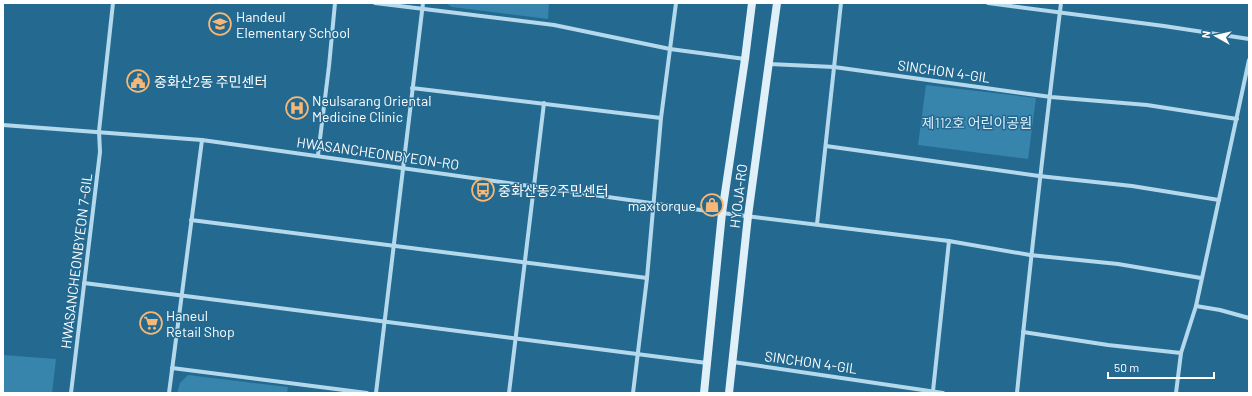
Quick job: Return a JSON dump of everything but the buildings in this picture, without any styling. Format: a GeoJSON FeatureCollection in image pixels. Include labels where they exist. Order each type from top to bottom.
{"type":"FeatureCollection","features":[{"type":"Feature","properties":{"kind":"street","name":"HWASANCHEONBYEON 7-GIL"},"geometry":{"type":"LineString","coordinates":[[71,393],[100,152],[99,131],[113,3]]}},
{"type":"Feature","properties":{"kind":"street"},"geometry":{"type":"LineString","coordinates":[[318,155],[335,3]]}},
{"type":"Feature","properties":{"kind":"street"},"geometry":{"type":"LineString","coordinates":[[375,3],[554,25],[670,49],[745,59]]}},
{"type":"Feature","properties":{"kind":"street"},"geometry":{"type":"LineString","coordinates":[[376,393],[422,3]]}},
{"type":"Feature","properties":{"kind":"street"},"geometry":{"type":"LineString","coordinates":[[633,393],[647,278],[661,118],[676,3]]}},
{"type":"Feature","properties":{"kind":"street","name":"HYOJA-RO"},"geometry":{"type":"LineString","coordinates":[[704,393],[722,213],[752,3]]}},
{"type":"Feature","properties":{"kind":"street","name":"HYOJA-RO"},"geometry":{"type":"LineString","coordinates":[[729,393],[748,216],[777,3]]}},
{"type":"Feature","properties":{"kind":"street"},"geometry":{"type":"LineString","coordinates":[[817,224],[841,3]]}},
{"type":"Feature","properties":{"kind":"street"},"geometry":{"type":"LineString","coordinates":[[988,3],[1164,26],[1249,39]]}},
{"type":"Feature","properties":{"kind":"street"},"geometry":{"type":"LineString","coordinates":[[1017,393],[1039,176],[1051,97],[1062,3]]}},
{"type":"Feature","properties":{"kind":"street"},"geometry":{"type":"LineString","coordinates":[[1176,393],[1181,353],[1196,306],[1249,60]]}},
{"type":"Feature","properties":{"kind":"street","name":"SINCHON 4-GIL"},"geometry":{"type":"LineString","coordinates":[[769,64],[834,67],[1051,97],[1147,105],[1237,119]]}},
{"type":"Feature","properties":{"kind":"street"},"geometry":{"type":"LineString","coordinates":[[412,88],[661,118]]}},
{"type":"Feature","properties":{"kind":"street"},"geometry":{"type":"LineString","coordinates":[[509,393],[544,103]]}},
{"type":"Feature","properties":{"kind":"street","name":"HWASANCHEONBYEON-RO"},"geometry":{"type":"LineString","coordinates":[[3,125],[99,131],[202,140],[748,216]]}},
{"type":"Feature","properties":{"kind":"street"},"geometry":{"type":"LineString","coordinates":[[169,393],[202,140]]}},
{"type":"Feature","properties":{"kind":"street"},"geometry":{"type":"LineString","coordinates":[[826,146],[1039,176],[1132,186],[1219,200]]}},
{"type":"Feature","properties":{"kind":"street"},"geometry":{"type":"LineString","coordinates":[[748,216],[949,241],[1030,255],[1118,264],[1201,278]]}},
{"type":"Feature","properties":{"kind":"street"},"geometry":{"type":"LineString","coordinates":[[191,220],[647,278]]}},
{"type":"Feature","properties":{"kind":"street"},"geometry":{"type":"LineString","coordinates":[[933,391],[949,241]]}},
{"type":"Feature","properties":{"kind":"street"},"geometry":{"type":"LineString","coordinates":[[84,283],[708,363]]}},
{"type":"Feature","properties":{"kind":"street"},"geometry":{"type":"LineString","coordinates":[[1196,306],[1220,310],[1249,318]]}},
{"type":"Feature","properties":{"kind":"street"},"geometry":{"type":"LineString","coordinates":[[1023,332],[1108,345],[1181,353]]}},
{"type":"Feature","properties":{"kind":"street","name":"SINCHON 4-GIL"},"geometry":{"type":"LineString","coordinates":[[732,362],[943,393]]}},
{"type":"Feature","properties":{"kind":"street"},"geometry":{"type":"LineString","coordinates":[[172,368],[367,393]]}},
{"type":"Feature","properties":{"kind":"green space"},"geometry":{"type":"Polygon","coordinates":[[[445,3],[549,3],[548,19],[452,7],[445,3]]]}},
{"type":"Feature","properties":{"kind":"green space","name":"제112호 어린이공원"},"geometry":{"type":"Polygon","coordinates":[[[926,85],[1036,98],[1028,159],[918,145],[926,85]]]}},
{"type":"Feature","properties":{"kind":"green space"},"geometry":{"type":"Polygon","coordinates":[[[3,355],[56,359],[52,393],[3,393],[3,355]]]}},
{"type":"Feature","properties":{"kind":"green space"},"geometry":{"type":"Polygon","coordinates":[[[188,375],[288,387],[287,393],[177,393],[180,383],[188,375]]]}},
{"type":"Feature","properties":{"kind":"place","name":"Handeul Elementary School"},"geometry":{"type":"Point","coordinates":[220,24]}},
{"type":"Feature","properties":{"kind":"place","name":"중화산2동 주민센터"},"geometry":{"type":"Point","coordinates":[138,81]}},
{"type":"Feature","properties":{"kind":"place","name":"Neulsarang Oriental Medicine Clinic"},"geometry":{"type":"Point","coordinates":[297,108]}},
{"type":"Feature","properties":{"kind":"place","name":"중화산동2주민센터"},"geometry":{"type":"Point","coordinates":[483,190]}},
{"type":"Feature","properties":{"kind":"place","name":"max torque"},"geometry":{"type":"Point","coordinates":[712,205]}},
{"type":"Feature","properties":{"kind":"place","name":"Haneul Retail Shop"},"geometry":{"type":"Point","coordinates":[151,323]}}]}
